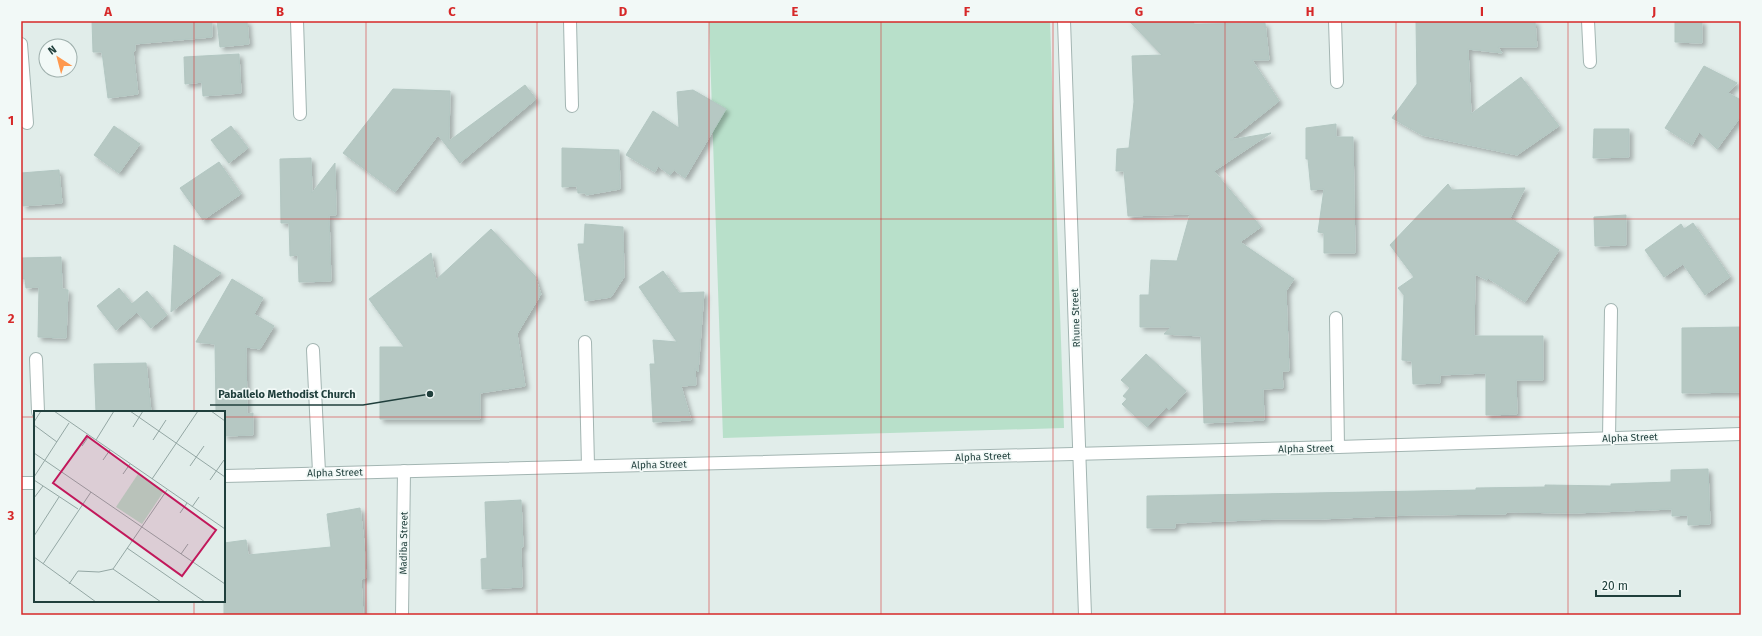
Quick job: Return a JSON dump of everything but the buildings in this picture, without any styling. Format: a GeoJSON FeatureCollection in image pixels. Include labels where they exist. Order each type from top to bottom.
{"type":"FeatureCollection","features":[{"type":"Feature","properties":{"kind":"street"},"geometry":{"type":"LineString","coordinates":[[297,21],[300,114]]}},
{"type":"Feature","properties":{"kind":"street"},"geometry":{"type":"LineString","coordinates":[[570,21],[572,106]]}},
{"type":"Feature","properties":{"kind":"street","name":"Rhune Street"},"geometry":{"type":"LineString","coordinates":[[1064,21],[1086,615]]}},
{"type":"Feature","properties":{"kind":"street"},"geometry":{"type":"LineString","coordinates":[[1335,21],[1336,82]]}},
{"type":"Feature","properties":{"kind":"street"},"geometry":{"type":"LineString","coordinates":[[1588,21],[1590,62]]}},
{"type":"Feature","properties":{"kind":"street"},"geometry":{"type":"LineString","coordinates":[[21,44],[27,123]]}},
{"type":"Feature","properties":{"kind":"street"},"geometry":{"type":"LineString","coordinates":[[1609,438],[1611,310]]}},
{"type":"Feature","properties":{"kind":"street"},"geometry":{"type":"LineString","coordinates":[[1336,318],[1338,447]]}},
{"type":"Feature","properties":{"kind":"street"},"geometry":{"type":"LineString","coordinates":[[585,342],[588,465]]}},
{"type":"Feature","properties":{"kind":"street"},"geometry":{"type":"LineString","coordinates":[[313,350],[319,472]]}},
{"type":"Feature","properties":{"kind":"street"},"geometry":{"type":"LineString","coordinates":[[36,358],[38,411]]}},
{"type":"Feature","properties":{"kind":"street","name":"Alpha Street"},"geometry":{"type":"LineString","coordinates":[[225,476],[588,465],[799,462],[1741,434]]}},
{"type":"Feature","properties":{"kind":"street","name":"Madiba Street"},"geometry":{"type":"LineString","coordinates":[[402,615],[404,471]]}},
{"type":"Feature","properties":{"kind":"street"},"geometry":{"type":"LineString","coordinates":[[21,483],[34,483]]}},
{"type":"Feature","properties":{"kind":"green space"},"geometry":{"type":"Polygon","coordinates":[[[709,21],[1050,21],[1064,428],[723,438],[709,21]]]}},
{"type":"Feature","properties":{"kind":"place","name":"Paballelo Methodist Church"},"geometry":{"type":"Point","coordinates":[430,394]}}]}
